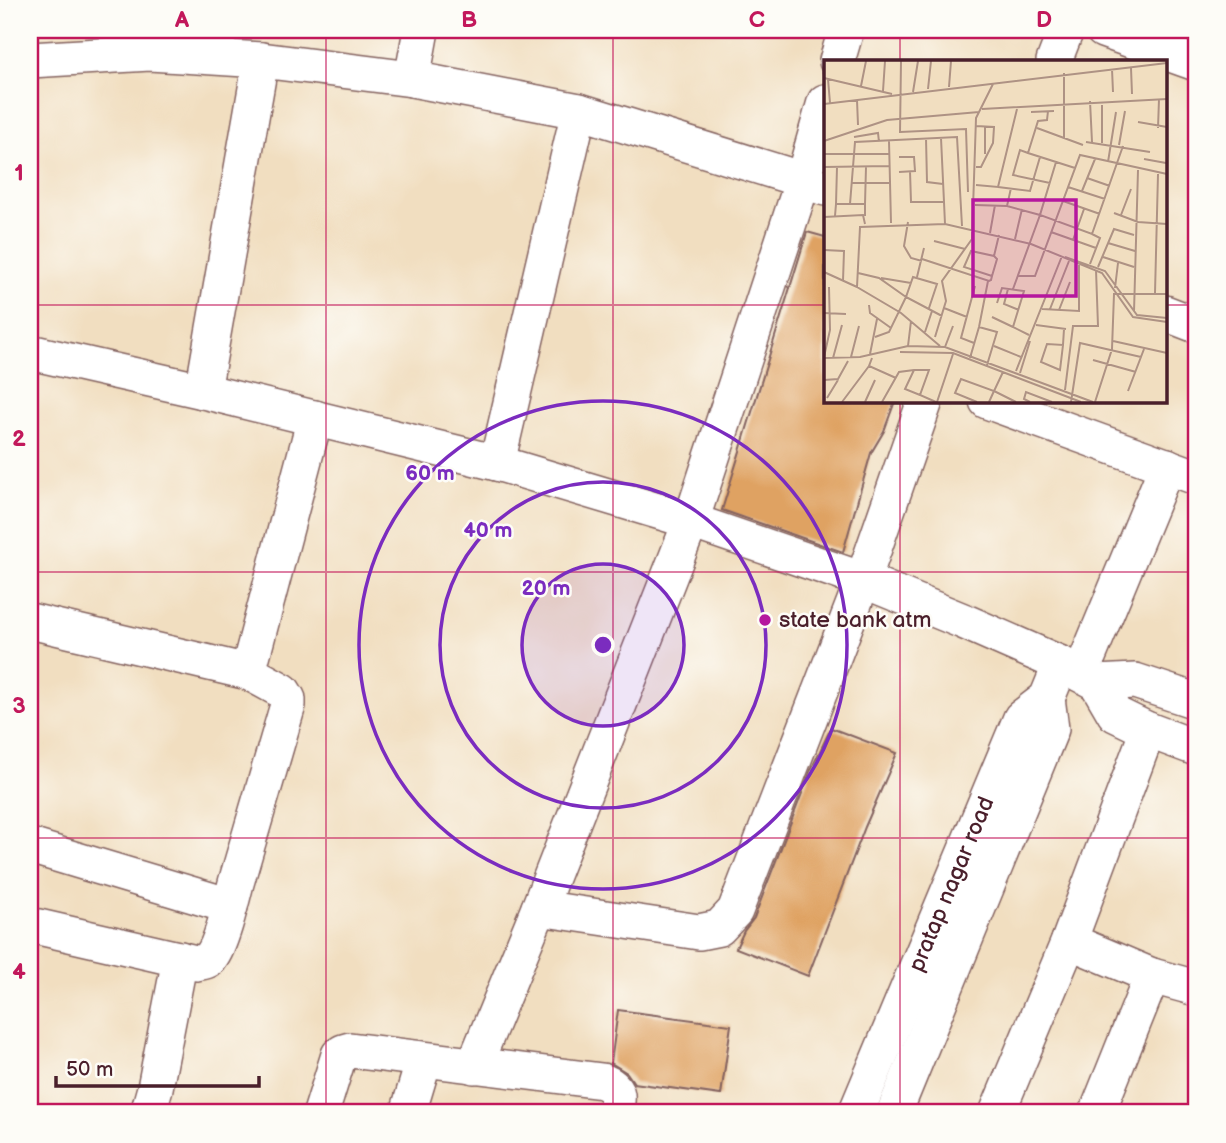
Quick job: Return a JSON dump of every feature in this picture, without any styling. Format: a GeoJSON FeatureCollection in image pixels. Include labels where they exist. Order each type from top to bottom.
{"type":"FeatureCollection","features":[{"type":"Feature","properties":{"kind":"street"},"geometry":{"type":"LineString","coordinates":[[412,79],[421,30]]}},
{"type":"Feature","properties":{"kind":"street"},"geometry":{"type":"LineString","coordinates":[[837,60],[846,30]]}},
{"type":"Feature","properties":{"kind":"street"},"geometry":{"type":"LineString","coordinates":[[1054,60],[1066,30]]}},
{"type":"Feature","properties":{"kind":"street"},"geometry":{"type":"LineString","coordinates":[[1103,30],[1196,63]]}},
{"type":"Feature","properties":{"kind":"street"},"geometry":{"type":"LineString","coordinates":[[30,60],[150,54],[261,60],[412,79],[579,111],[814,184]]}},
{"type":"Feature","properties":{"kind":"street"},"geometry":{"type":"LineString","coordinates":[[203,391],[261,60]]}},
{"type":"Feature","properties":{"kind":"street"},"geometry":{"type":"LineString","coordinates":[[474,1066],[691,521],[814,184],[824,109]]}},
{"type":"Feature","properties":{"kind":"street"},"geometry":{"type":"LineString","coordinates":[[497,463],[579,111]]}},
{"type":"Feature","properties":{"kind":"street"},"geometry":{"type":"LineString","coordinates":[[1166,313],[1196,325]]}},
{"type":"Feature","properties":{"kind":"street"},"geometry":{"type":"LineString","coordinates":[[30,352],[497,463],[691,521],[863,580],[963,621],[1080,674],[1135,681],[1196,701]]}},
{"type":"Feature","properties":{"kind":"street"},"geometry":{"type":"LineString","coordinates":[[539,908],[699,932],[719,928],[735,911],[863,580],[925,402]]}},
{"type":"Feature","properties":{"kind":"street"},"geometry":{"type":"LineString","coordinates":[[990,402],[1188,471]]}},
{"type":"Feature","properties":{"kind":"street"},"geometry":{"type":"LineString","coordinates":[[248,672],[315,418]]}},
{"type":"Feature","properties":{"kind":"street","name":"pratap nagar road"},"geometry":{"type":"LineString","coordinates":[[856,1113],[1021,718],[1080,674],[1188,471]]}},
{"type":"Feature","properties":{"kind":"street"},"geometry":{"type":"LineString","coordinates":[[30,621],[248,672],[283,691],[288,699],[230,906],[216,948],[207,961],[196,963],[30,925]]}},
{"type":"Feature","properties":{"kind":"street"},"geometry":{"type":"LineString","coordinates":[[1080,674],[1115,714],[1196,748]]}},
{"type":"Feature","properties":{"kind":"street"},"geometry":{"type":"LineString","coordinates":[[894,1113],[1051,729],[1046,698]]}},
{"type":"Feature","properties":{"kind":"street"},"geometry":{"type":"LineString","coordinates":[[997,1113],[1069,941],[1148,730]]}},
{"type":"Feature","properties":{"kind":"street"},"geometry":{"type":"LineString","coordinates":[[30,846],[230,906]]}},
{"type":"Feature","properties":{"kind":"street"},"geometry":{"type":"LineString","coordinates":[[1069,941],[1152,975],[1196,988]]}},
{"type":"Feature","properties":{"kind":"street"},"geometry":{"type":"LineString","coordinates":[[148,1113],[180,959]]}},
{"type":"Feature","properties":{"kind":"street"},"geometry":{"type":"LineString","coordinates":[[1097,1113],[1152,975]]}},
{"type":"Feature","properties":{"kind":"street"},"geometry":{"type":"LineString","coordinates":[[321,1113],[339,1055],[350,1050],[601,1081],[609,1084],[618,1095],[614,1113]]}},
{"type":"Feature","properties":{"kind":"street"},"geometry":{"type":"LineString","coordinates":[[408,1113],[424,1060]]}},
{"type":"Feature","properties":{"kind":"building"},"geometry":{"type":"Polygon","coordinates":[[[807,232],[824,237],[824,402],[895,402],[884,431],[871,453],[843,552],[722,510],[807,232]]]}},
{"type":"Feature","properties":{"kind":"building"},"geometry":{"type":"Polygon","coordinates":[[[831,728],[897,753],[865,827],[808,976],[736,948],[754,918],[811,770],[831,728]]]}},
{"type":"Feature","properties":{"kind":"building"},"geometry":{"type":"Polygon","coordinates":[[[618,1010],[731,1025],[721,1095],[634,1083],[627,1073],[611,1063],[618,1010]]]}},
{"type":"Feature","properties":{"kind":"place","name":"state bank atm"},"geometry":{"type":"Point","coordinates":[765,620]}}]}
